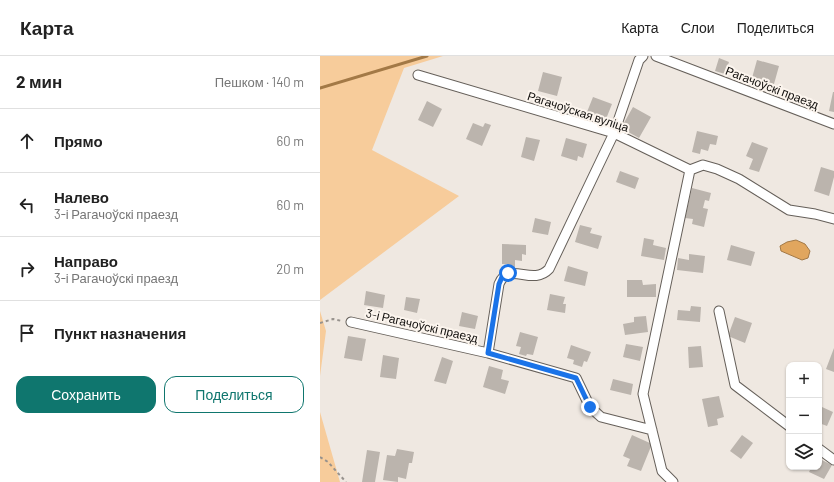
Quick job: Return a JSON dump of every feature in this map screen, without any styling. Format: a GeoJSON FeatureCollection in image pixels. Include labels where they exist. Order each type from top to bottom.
{"type":"FeatureCollection","features":[{"type":"Feature","properties":{"kind":"street"},"geometry":{"type":"LineString","coordinates":[[488,353],[499,284],[502,277],[508,273],[537,276],[544,274],[549,269],[614,133],[639,60],[643,56]]}},
{"type":"Feature","properties":{"kind":"street","name":"Рагачоўскі праезд"},"geometry":{"type":"LineString","coordinates":[[656,56],[834,124]]}},
{"type":"Feature","properties":{"kind":"street","name":"Рагачоўская вуліца"},"geometry":{"type":"LineString","coordinates":[[418,75],[614,133],[690,170]]}},
{"type":"Feature","properties":{"kind":"street"},"geometry":{"type":"LineString","coordinates":[[673,482],[662,471],[643,394],[690,170],[702,165],[717,169],[739,179],[789,210],[834,219]]}},
{"type":"Feature","properties":{"kind":"street"},"geometry":{"type":"LineString","coordinates":[[719,311],[735,385],[786,424]]}},
{"type":"Feature","properties":{"kind":"street","name":"3-і Рагачоўскі праезд"},"geometry":{"type":"LineString","coordinates":[[351,322],[488,353],[576,378],[590,407],[600,417],[652,430]]}},
{"type":"Feature","properties":{"kind":"street"},"geometry":{"type":"LineString","coordinates":[[822,451],[834,460]]}},
{"type":"Feature","properties":{"kind":"path"},"geometry":{"type":"LineString","coordinates":[[320,323],[333,319],[351,322]]}},
{"type":"Feature","properties":{"kind":"path"},"geometry":{"type":"LineString","coordinates":[[320,457],[328,462],[346,482]]}},
{"type":"Feature","properties":{"kind":"shaded area"},"geometry":{"type":"Polygon","coordinates":[[[320,56],[443,56],[404,68],[372,150],[459,196],[320,300],[320,56]]]}},
{"type":"Feature","properties":{"kind":"shaded area"},"geometry":{"type":"Polygon","coordinates":[[[796,240],[805,244],[810,251],[808,258],[802,260],[781,251],[780,246],[787,242],[796,240]]]}},
{"type":"Feature","properties":{"kind":"shaded area"},"geometry":{"type":"Polygon","coordinates":[[[320,311],[326,331],[320,376],[320,311]]]}},
{"type":"Feature","properties":{"kind":"shaded area"},"geometry":{"type":"Polygon","coordinates":[[[320,412],[340,482],[320,482],[320,412]]]}},
{"type":"Feature","properties":{"kind":"building"},"geometry":{"type":"Polygon","coordinates":[[[719,58],[729,62],[725,74],[715,71],[719,58]]]}},
{"type":"Feature","properties":{"kind":"building"},"geometry":{"type":"Polygon","coordinates":[[[757,60],[779,66],[774,84],[767,82],[766,85],[758,83],[759,80],[752,78],[757,60]]]}},
{"type":"Feature","properties":{"kind":"building"},"geometry":{"type":"Polygon","coordinates":[[[543,72],[562,77],[557,96],[538,91],[543,72]]]}},
{"type":"Feature","properties":{"kind":"building"},"geometry":{"type":"Polygon","coordinates":[[[834,92],[834,112],[829,111],[834,92]]]}},
{"type":"Feature","properties":{"kind":"building"},"geometry":{"type":"Polygon","coordinates":[[[593,97],[612,104],[606,119],[587,112],[593,97]]]}},
{"type":"Feature","properties":{"kind":"building"},"geometry":{"type":"Polygon","coordinates":[[[427,101],[442,109],[433,127],[418,120],[427,101]]]}},
{"type":"Feature","properties":{"kind":"building"},"geometry":{"type":"Polygon","coordinates":[[[633,107],[651,117],[639,138],[621,128],[633,107]]]}},
{"type":"Feature","properties":{"kind":"building"},"geometry":{"type":"Polygon","coordinates":[[[473,123],[483,127],[485,123],[491,125],[482,146],[466,139],[473,123]]]}},
{"type":"Feature","properties":{"kind":"building"},"geometry":{"type":"Polygon","coordinates":[[[697,131],[718,136],[716,145],[710,144],[708,151],[701,149],[700,154],[692,152],[697,131]]]}},
{"type":"Feature","properties":{"kind":"building"},"geometry":{"type":"Polygon","coordinates":[[[526,137],[540,140],[534,161],[521,157],[526,137]]]}},
{"type":"Feature","properties":{"kind":"building"},"geometry":{"type":"Polygon","coordinates":[[[566,138],[587,144],[583,158],[578,156],[577,161],[561,156],[566,138]]]}},
{"type":"Feature","properties":{"kind":"building"},"geometry":{"type":"Polygon","coordinates":[[[752,142],[768,148],[759,172],[749,169],[753,159],[746,156],[752,142]]]}},
{"type":"Feature","properties":{"kind":"building"},"geometry":{"type":"Polygon","coordinates":[[[821,167],[834,171],[829,196],[814,191],[821,167]]]}},
{"type":"Feature","properties":{"kind":"building"},"geometry":{"type":"Polygon","coordinates":[[[620,171],[639,178],[635,189],[616,182],[620,171]]]}},
{"type":"Feature","properties":{"kind":"building"},"geometry":{"type":"Polygon","coordinates":[[[692,188],[711,193],[709,201],[705,200],[703,208],[708,209],[704,227],[692,224],[693,219],[685,218],[692,188]]]}},
{"type":"Feature","properties":{"kind":"building"},"geometry":{"type":"Polygon","coordinates":[[[535,218],[551,222],[548,235],[532,232],[535,218]]]}},
{"type":"Feature","properties":{"kind":"building"},"geometry":{"type":"Polygon","coordinates":[[[580,225],[592,228],[590,233],[602,236],[598,249],[575,242],[580,225]]]}},
{"type":"Feature","properties":{"kind":"building"},"geometry":{"type":"Polygon","coordinates":[[[644,238],[654,240],[653,245],[666,248],[664,260],[641,256],[644,238]]]}},
{"type":"Feature","properties":{"kind":"building"},"geometry":{"type":"Polygon","coordinates":[[[502,244],[526,245],[526,255],[522,254],[522,261],[515,260],[515,269],[509,269],[509,264],[502,264],[502,244]]]}},
{"type":"Feature","properties":{"kind":"building"},"geometry":{"type":"Polygon","coordinates":[[[731,245],[755,252],[751,266],[727,260],[731,245]]]}},
{"type":"Feature","properties":{"kind":"building"},"geometry":{"type":"Polygon","coordinates":[[[689,254],[705,256],[703,273],[677,270],[678,258],[689,260],[689,254]]]}},
{"type":"Feature","properties":{"kind":"building"},"geometry":{"type":"Polygon","coordinates":[[[568,266],[588,272],[585,286],[564,281],[568,266]]]}},
{"type":"Feature","properties":{"kind":"building"},"geometry":{"type":"Polygon","coordinates":[[[627,280],[642,280],[643,285],[656,284],[656,297],[627,297],[627,280]]]}},
{"type":"Feature","properties":{"kind":"building"},"geometry":{"type":"Polygon","coordinates":[[[366,291],[385,295],[383,308],[364,305],[366,291]]]}},
{"type":"Feature","properties":{"kind":"building"},"geometry":{"type":"Polygon","coordinates":[[[550,294],[565,297],[563,304],[566,304],[565,313],[547,310],[550,294]]]}},
{"type":"Feature","properties":{"kind":"building"},"geometry":{"type":"Polygon","coordinates":[[[406,297],[420,299],[417,313],[404,310],[406,297]]]}},
{"type":"Feature","properties":{"kind":"building"},"geometry":{"type":"Polygon","coordinates":[[[691,306],[701,307],[700,322],[677,320],[678,310],[690,311],[691,306]]]}},
{"type":"Feature","properties":{"kind":"building"},"geometry":{"type":"Polygon","coordinates":[[[462,312],[478,316],[475,329],[459,326],[462,312]]]}},
{"type":"Feature","properties":{"kind":"building"},"geometry":{"type":"Polygon","coordinates":[[[646,316],[648,332],[625,335],[623,324],[634,322],[634,317],[646,316]]]}},
{"type":"Feature","properties":{"kind":"building"},"geometry":{"type":"Polygon","coordinates":[[[735,317],[752,323],[745,343],[728,336],[735,317]]]}},
{"type":"Feature","properties":{"kind":"building"},"geometry":{"type":"Polygon","coordinates":[[[520,332],[538,337],[533,355],[527,354],[526,356],[519,354],[521,347],[516,346],[520,332]]]}},
{"type":"Feature","properties":{"kind":"building"},"geometry":{"type":"Polygon","coordinates":[[[348,336],[366,339],[362,361],[344,358],[348,336]]]}},
{"type":"Feature","properties":{"kind":"building"},"geometry":{"type":"Polygon","coordinates":[[[626,344],[643,347],[640,361],[623,357],[626,344]]]}},
{"type":"Feature","properties":{"kind":"building"},"geometry":{"type":"Polygon","coordinates":[[[571,345],[591,352],[587,362],[584,361],[582,367],[573,364],[574,360],[567,358],[571,345]]]}},
{"type":"Feature","properties":{"kind":"building"},"geometry":{"type":"Polygon","coordinates":[[[701,346],[703,367],[689,368],[688,347],[701,346]]]}},
{"type":"Feature","properties":{"kind":"building"},"geometry":{"type":"Polygon","coordinates":[[[834,348],[834,372],[826,369],[834,348]]]}},
{"type":"Feature","properties":{"kind":"building"},"geometry":{"type":"Polygon","coordinates":[[[383,355],[399,358],[396,379],[380,377],[383,355]]]}},
{"type":"Feature","properties":{"kind":"building"},"geometry":{"type":"Polygon","coordinates":[[[442,357],[453,361],[446,384],[434,381],[442,357]]]}},
{"type":"Feature","properties":{"kind":"building"},"geometry":{"type":"Polygon","coordinates":[[[489,366],[503,370],[501,379],[509,381],[505,394],[483,387],[489,366]]]}},
{"type":"Feature","properties":{"kind":"building"},"geometry":{"type":"Polygon","coordinates":[[[613,379],[633,384],[631,395],[610,390],[613,379]]]}},
{"type":"Feature","properties":{"kind":"building"},"geometry":{"type":"Polygon","coordinates":[[[719,396],[724,417],[717,419],[718,425],[708,427],[702,399],[719,396]]]}},
{"type":"Feature","properties":{"kind":"building"},"geometry":{"type":"Polygon","coordinates":[[[822,407],[833,412],[827,426],[822,424],[822,407]]]}},
{"type":"Feature","properties":{"kind":"building"},"geometry":{"type":"Polygon","coordinates":[[[632,435],[652,444],[641,471],[627,466],[630,459],[623,456],[632,435]]]}},
{"type":"Feature","properties":{"kind":"building"},"geometry":{"type":"Polygon","coordinates":[[[742,435],[753,443],[741,459],[730,451],[742,435]]]}},
{"type":"Feature","properties":{"kind":"building"},"geometry":{"type":"Polygon","coordinates":[[[397,449],[414,452],[412,463],[409,463],[406,479],[398,477],[398,482],[383,480],[387,455],[395,456],[397,449]]]}},
{"type":"Feature","properties":{"kind":"building"},"geometry":{"type":"Polygon","coordinates":[[[367,450],[380,452],[375,482],[362,482],[367,450]]]}},
{"type":"Feature","properties":{"kind":"building"},"geometry":{"type":"Polygon","coordinates":[[[822,460],[832,465],[824,479],[809,472],[810,470],[822,470],[822,460]]]}},
{"type":"Feature","properties":{"kind":"waterway"},"geometry":{"type":"LineString","coordinates":[[320,88],[427,56]]}},
{"type":"Feature","properties":{"kind":"route"},"geometry":{"type":"LineString","coordinates":[[508,273],[502,277],[499,284],[488,353],[576,378],[590,407]]}}]}
